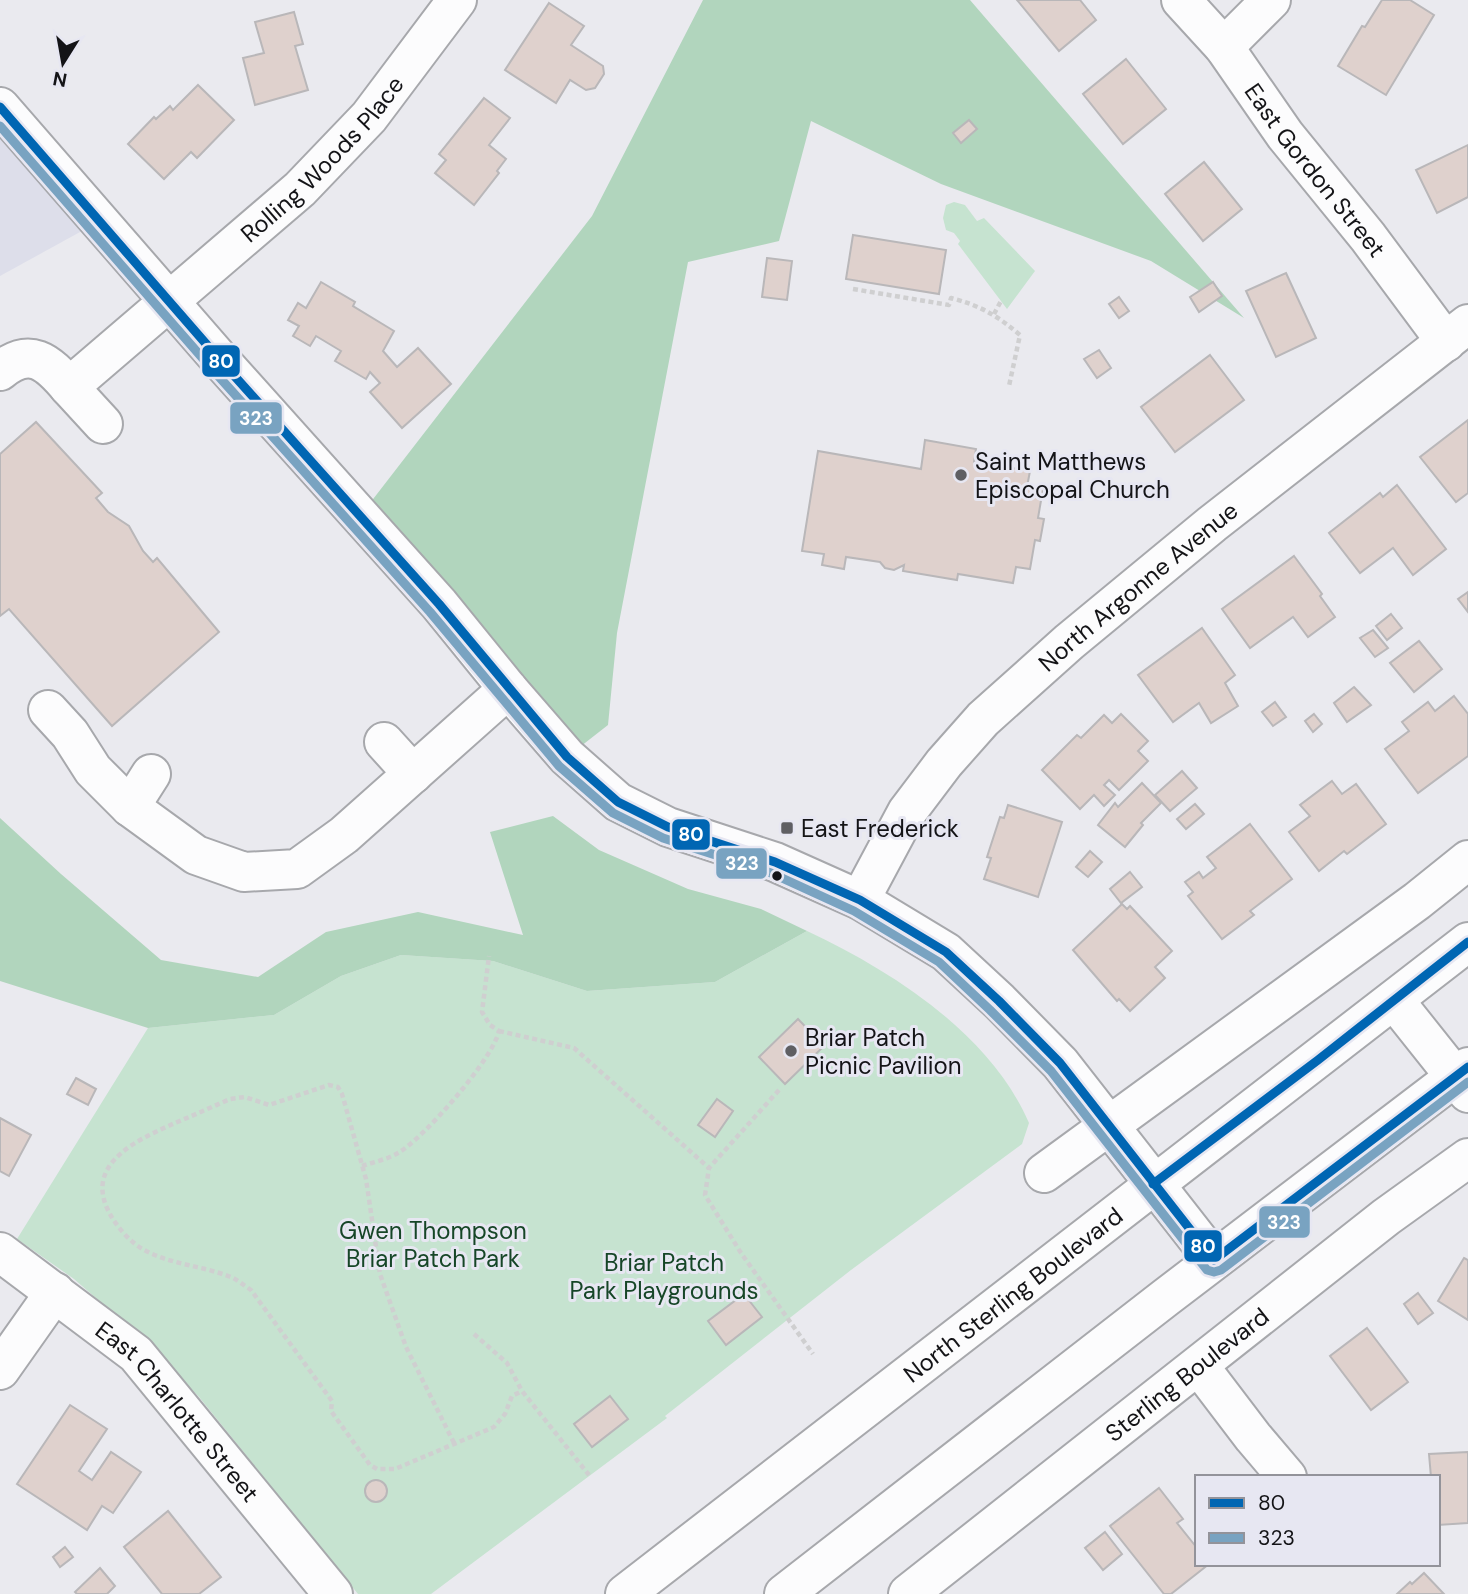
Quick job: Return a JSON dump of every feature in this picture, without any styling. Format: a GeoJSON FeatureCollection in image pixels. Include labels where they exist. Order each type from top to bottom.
{"type":"FeatureCollection","features":[{"type":"Feature","properties":{"kind":"street","name":"East Gordon Street"},"geometry":{"type":"LineString","coordinates":[[1181,0],[1224,47],[1285,135],[1368,237],[1457,333]]}},
{"type":"Feature","properties":{"kind":"street"},"geometry":{"type":"LineString","coordinates":[[1224,47],[1271,0]]}},
{"type":"Feature","properties":{"kind":"street","name":"Rolling Woods Place"},"geometry":{"type":"LineString","coordinates":[[69,387],[300,189],[369,117],[441,6]]}},
{"type":"Feature","properties":{"kind":"street"},"geometry":{"type":"LineString","coordinates":[[0,107],[168,301],[439,604],[567,757],[618,802],[668,827],[787,866],[860,900],[946,952],[1060,1063],[1214,1260]]}},
{"type":"Feature","properties":{"kind":"street","name":"North Argonne Avenue"},"geometry":{"type":"LineString","coordinates":[[860,900],[908,812],[944,763],[983,719],[1069,642],[1212,524],[1457,333]]}},
{"type":"Feature","properties":{"kind":"street"},"geometry":{"type":"LineString","coordinates":[[0,371],[18,360],[30,358],[43,361],[54,369],[103,424]]}},
{"type":"Feature","properties":{"kind":"street"},"geometry":{"type":"LineString","coordinates":[[48,710],[70,734],[93,771],[130,807],[196,855],[226,852],[244,872],[297,869],[344,835],[508,689]]}},
{"type":"Feature","properties":{"kind":"street"},"geometry":{"type":"LineString","coordinates":[[384,742],[413,774]]}},
{"type":"Feature","properties":{"kind":"street"},"geometry":{"type":"LineString","coordinates":[[130,807],[151,774]]}},
{"type":"Feature","properties":{"kind":"street"},"geometry":{"type":"LineString","coordinates":[[1044,1173],[1417,901],[1468,860]]}},
{"type":"Feature","properties":{"kind":"street","name":"North Sterling Boulevard"},"geometry":{"type":"LineString","coordinates":[[625,1594],[1468,942]]}},
{"type":"Feature","properties":{"kind":"street"},"geometry":{"type":"LineString","coordinates":[[785,1594],[1214,1260],[1464,1079],[1394,1000]]}},
{"type":"Feature","properties":{"kind":"street","name":"Sterling Boulevard"},"geometry":{"type":"LineString","coordinates":[[908,1594],[1387,1217],[1468,1158]]}},
{"type":"Feature","properties":{"kind":"street","name":"East Charlotte Street"},"geometry":{"type":"LineString","coordinates":[[0,1252],[136,1354],[332,1594]]}},
{"type":"Feature","properties":{"kind":"street"},"geometry":{"type":"LineString","coordinates":[[0,1370],[55,1292]]}},
{"type":"Feature","properties":{"kind":"street"},"geometry":{"type":"LineString","coordinates":[[1199,1366],[1285,1475]]}},
{"type":"Feature","properties":{"kind":"path"},"geometry":{"type":"LineString","coordinates":[[853,289],[949,305],[951,298],[974,304],[994,314],[1020,335],[1009,386]]}},
{"type":"Feature","properties":{"kind":"path"},"geometry":{"type":"LineString","coordinates":[[994,314],[1001,302]]}},
{"type":"Feature","properties":{"kind":"path"},"geometry":{"type":"LineString","coordinates":[[489,956],[482,1012],[490,1025],[499,1031],[574,1048],[709,1168]]}},
{"type":"Feature","properties":{"kind":"path"},"geometry":{"type":"LineString","coordinates":[[362,1166],[397,1154],[415,1141],[475,1073],[498,1039],[499,1031]]}},
{"type":"Feature","properties":{"kind":"path"},"geometry":{"type":"LineString","coordinates":[[454,1443],[406,1347],[380,1274],[372,1212],[362,1166],[338,1087],[329,1085],[269,1105],[245,1097],[230,1099],[134,1142],[118,1155],[109,1167],[103,1200],[116,1224],[142,1250],[233,1279],[251,1290],[332,1401],[331,1411],[370,1465],[377,1469],[395,1469],[494,1427],[505,1414],[512,1396],[522,1391]]}},
{"type":"Feature","properties":{"kind":"path"},"geometry":{"type":"LineString","coordinates":[[779,1090],[709,1168],[705,1195],[741,1253],[813,1354]]}},
{"type":"Feature","properties":{"kind":"path"},"geometry":{"type":"LineString","coordinates":[[474,1334],[507,1363],[522,1391],[589,1475]]}},
{"type":"Feature","properties":{"kind":"shaded area"},"geometry":{"type":"Polygon","coordinates":[[[0,107],[100,221],[0,276],[0,107]]]}},
{"type":"Feature","properties":{"kind":"green space"},"geometry":{"type":"Polygon","coordinates":[[[703,0],[970,0],[1244,318],[1151,261],[941,184],[811,121],[779,241],[688,262],[617,633],[608,725],[567,757],[360,516],[592,216],[703,0]]]}},
{"type":"Feature","properties":{"kind":"green space"},"geometry":{"type":"Polygon","coordinates":[[[954,202],[965,205],[977,221],[984,218],[1035,271],[1007,309],[958,244],[960,241],[954,233],[946,230],[943,218],[946,205],[954,202]]]}},
{"type":"Feature","properties":{"kind":"green space"},"geometry":{"type":"Polygon","coordinates":[[[553,816],[599,850],[688,889],[761,909],[807,931],[715,982],[587,991],[493,961],[401,955],[341,976],[274,1015],[148,1028],[0,981],[0,818],[161,960],[258,977],[326,932],[418,912],[523,935],[490,832],[553,816]]]}},
{"type":"Feature","properties":{"kind":"green space","name":"Gwen Thompson Briar Patch Park"},"geometry":{"type":"Polygon","coordinates":[[[807,931],[872,965],[935,1008],[964,1033],[990,1061],[1012,1091],[1029,1123],[1022,1144],[851,1270],[665,1416],[667,1418],[431,1594],[358,1594],[199,1397],[135,1332],[74,1279],[17,1239],[148,1028],[274,1015],[341,976],[401,955],[493,961],[587,991],[715,982],[807,931]]]}},
{"type":"Feature","properties":{"kind":"building"},"geometry":{"type":"Polygon","coordinates":[[[1017,0],[1080,0],[1096,20],[1059,51],[1017,0]]]}},
{"type":"Feature","properties":{"kind":"building"},"geometry":{"type":"Polygon","coordinates":[[[1382,0],[1410,0],[1434,15],[1386,95],[1338,66],[1362,26],[1365,27],[1382,0]]]}},
{"type":"Feature","properties":{"kind":"building"},"geometry":{"type":"Polygon","coordinates":[[[549,3],[584,26],[571,45],[603,66],[604,74],[595,88],[586,90],[570,80],[556,103],[505,70],[549,3]]]}},
{"type":"Feature","properties":{"kind":"building"},"geometry":{"type":"Polygon","coordinates":[[[294,12],[303,44],[295,46],[308,90],[255,105],[243,58],[264,53],[255,22],[294,12]]]}},
{"type":"Feature","properties":{"kind":"building"},"geometry":{"type":"Polygon","coordinates":[[[1126,59],[1166,109],[1123,144],[1083,94],[1126,59]]]}},
{"type":"Feature","properties":{"kind":"building"},"geometry":{"type":"Polygon","coordinates":[[[198,85],[234,120],[197,158],[191,152],[164,179],[128,144],[154,117],[156,119],[170,106],[173,110],[198,85]]]}},
{"type":"Feature","properties":{"kind":"building"},"geometry":{"type":"Polygon","coordinates":[[[484,98],[510,118],[489,145],[506,159],[497,171],[499,173],[474,205],[435,173],[446,160],[439,154],[484,98]]]}},
{"type":"Feature","properties":{"kind":"building"},"geometry":{"type":"Polygon","coordinates":[[[969,120],[977,129],[961,143],[953,133],[969,120]]]}},
{"type":"Feature","properties":{"kind":"building"},"geometry":{"type":"Polygon","coordinates":[[[1468,145],[1468,197],[1437,213],[1416,170],[1468,145]]]}},
{"type":"Feature","properties":{"kind":"building"},"geometry":{"type":"Polygon","coordinates":[[[1204,162],[1242,209],[1203,241],[1165,194],[1204,162]]]}},
{"type":"Feature","properties":{"kind":"building"},"geometry":{"type":"Polygon","coordinates":[[[853,235],[946,250],[939,294],[846,279],[853,235]]]}},
{"type":"Feature","properties":{"kind":"building"},"geometry":{"type":"Polygon","coordinates":[[[767,258],[792,261],[787,300],[762,297],[767,258]]]}},
{"type":"Feature","properties":{"kind":"building"},"geometry":{"type":"Polygon","coordinates":[[[1286,273],[1316,338],[1276,357],[1246,291],[1286,273]]]}},
{"type":"Feature","properties":{"kind":"building"},"geometry":{"type":"Polygon","coordinates":[[[321,282],[355,302],[353,306],[394,331],[383,351],[397,367],[418,348],[451,384],[402,428],[370,392],[380,383],[370,372],[366,379],[335,361],[341,351],[316,336],[310,346],[293,336],[299,326],[288,320],[298,303],[306,308],[321,282]]]}},
{"type":"Feature","properties":{"kind":"building"},"geometry":{"type":"Polygon","coordinates":[[[1213,282],[1222,296],[1199,312],[1190,297],[1213,282]]]}},
{"type":"Feature","properties":{"kind":"building"},"geometry":{"type":"Polygon","coordinates":[[[1119,297],[1129,311],[1119,318],[1109,304],[1119,297]]]}},
{"type":"Feature","properties":{"kind":"building"},"geometry":{"type":"Polygon","coordinates":[[[1099,350],[1111,368],[1097,378],[1084,359],[1099,350]]]}},
{"type":"Feature","properties":{"kind":"building"},"geometry":{"type":"Polygon","coordinates":[[[1210,355],[1244,400],[1175,452],[1141,407],[1210,355]]]}},
{"type":"Feature","properties":{"kind":"building"},"geometry":{"type":"Polygon","coordinates":[[[1468,420],[1468,493],[1456,502],[1420,457],[1468,420]]]}},
{"type":"Feature","properties":{"kind":"building"},"geometry":{"type":"Polygon","coordinates":[[[36,422],[102,493],[96,498],[108,512],[129,526],[143,551],[153,562],[157,558],[219,632],[112,726],[9,609],[0,616],[0,454],[36,422]]]}},
{"type":"Feature","properties":{"kind":"building","name":"Saint Matthews Episcopal Church"},"geometry":{"type":"Polygon","coordinates":[[[925,440],[976,449],[974,462],[1030,471],[1027,487],[1043,489],[1038,518],[1044,519],[1040,541],[1035,540],[1030,569],[1016,567],[1013,583],[958,574],[957,580],[903,571],[904,565],[894,570],[885,568],[880,562],[846,557],[844,569],[822,565],[824,554],[802,551],[818,451],[921,469],[925,440]]]}},
{"type":"Feature","properties":{"kind":"building"},"geometry":{"type":"Polygon","coordinates":[[[1397,485],[1446,549],[1413,575],[1393,548],[1360,573],[1329,533],[1380,493],[1383,497],[1397,485]]]}},
{"type":"Feature","properties":{"kind":"building"},"geometry":{"type":"Polygon","coordinates":[[[1294,556],[1335,617],[1308,637],[1293,617],[1250,648],[1222,609],[1294,556]]]}},
{"type":"Feature","properties":{"kind":"building"},"geometry":{"type":"Polygon","coordinates":[[[1468,592],[1468,612],[1458,599],[1468,592]]]}},
{"type":"Feature","properties":{"kind":"building"},"geometry":{"type":"Polygon","coordinates":[[[1391,614],[1402,628],[1387,640],[1376,626],[1391,614]]]}},
{"type":"Feature","properties":{"kind":"building"},"geometry":{"type":"Polygon","coordinates":[[[1202,628],[1235,675],[1225,683],[1238,706],[1211,723],[1199,703],[1173,722],[1138,675],[1202,628]]]}},
{"type":"Feature","properties":{"kind":"building"},"geometry":{"type":"Polygon","coordinates":[[[1373,630],[1388,648],[1375,657],[1360,638],[1373,630]]]}},
{"type":"Feature","properties":{"kind":"building"},"geometry":{"type":"Polygon","coordinates":[[[1419,641],[1442,669],[1414,692],[1390,663],[1419,641]]]}},
{"type":"Feature","properties":{"kind":"building"},"geometry":{"type":"Polygon","coordinates":[[[1354,687],[1371,705],[1347,722],[1334,703],[1354,687]]]}},
{"type":"Feature","properties":{"kind":"building"},"geometry":{"type":"Polygon","coordinates":[[[1454,696],[1468,714],[1468,756],[1418,793],[1385,749],[1409,731],[1402,722],[1428,702],[1435,711],[1454,696]]]}},
{"type":"Feature","properties":{"kind":"building"},"geometry":{"type":"Polygon","coordinates":[[[1275,702],[1286,717],[1273,726],[1262,712],[1275,702]]]}},
{"type":"Feature","properties":{"kind":"building"},"geometry":{"type":"Polygon","coordinates":[[[1121,714],[1148,741],[1138,751],[1148,761],[1119,790],[1109,780],[1104,785],[1115,795],[1104,806],[1094,795],[1080,809],[1042,770],[1077,735],[1081,738],[1104,715],[1112,723],[1121,714]]]}},
{"type":"Feature","properties":{"kind":"building"},"geometry":{"type":"Polygon","coordinates":[[[1314,714],[1322,724],[1313,732],[1305,721],[1314,714]]]}},
{"type":"Feature","properties":{"kind":"building"},"geometry":{"type":"Polygon","coordinates":[[[1182,771],[1197,788],[1170,811],[1155,795],[1182,771]]]}},
{"type":"Feature","properties":{"kind":"building"},"geometry":{"type":"Polygon","coordinates":[[[1332,781],[1342,794],[1356,784],[1386,824],[1347,854],[1344,851],[1319,871],[1289,832],[1310,816],[1300,805],[1332,781]]]}},
{"type":"Feature","properties":{"kind":"building"},"geometry":{"type":"Polygon","coordinates":[[[1142,783],[1161,803],[1141,823],[1143,825],[1125,847],[1098,825],[1115,803],[1118,807],[1142,783]]]}},
{"type":"Feature","properties":{"kind":"building"},"geometry":{"type":"Polygon","coordinates":[[[1195,804],[1204,814],[1186,829],[1177,819],[1195,804]]]}},
{"type":"Feature","properties":{"kind":"building"},"geometry":{"type":"Polygon","coordinates":[[[1008,805],[1062,822],[1038,897],[984,879],[991,858],[987,857],[1000,817],[1004,818],[1008,805]]]}},
{"type":"Feature","properties":{"kind":"building"},"geometry":{"type":"Polygon","coordinates":[[[1250,824],[1292,879],[1250,911],[1254,915],[1222,939],[1188,896],[1193,892],[1185,882],[1199,872],[1203,878],[1216,868],[1207,857],[1250,824]]]}},
{"type":"Feature","properties":{"kind":"building"},"geometry":{"type":"Polygon","coordinates":[[[1090,851],[1102,862],[1088,877],[1076,867],[1090,851]]]}},
{"type":"Feature","properties":{"kind":"building"},"geometry":{"type":"Polygon","coordinates":[[[1130,872],[1142,887],[1121,903],[1110,889],[1130,872]]]}},
{"type":"Feature","properties":{"kind":"building"},"geometry":{"type":"Polygon","coordinates":[[[1122,904],[1127,909],[1130,906],[1172,951],[1155,967],[1165,978],[1130,1011],[1119,999],[1117,1001],[1073,950],[1122,904]]]}},
{"type":"Feature","properties":{"kind":"building","name":"Briar Patch Picnic Pavilion"},"geometry":{"type":"Polygon","coordinates":[[[798,1019],[824,1046],[785,1084],[759,1057],[798,1019]]]}},
{"type":"Feature","properties":{"kind":"building"},"geometry":{"type":"Polygon","coordinates":[[[76,1078],[96,1089],[88,1105],[67,1094],[76,1078]]]}},
{"type":"Feature","properties":{"kind":"building"},"geometry":{"type":"Polygon","coordinates":[[[717,1099],[733,1111],[715,1137],[698,1125],[717,1099]]]}},
{"type":"Feature","properties":{"kind":"building"},"geometry":{"type":"Polygon","coordinates":[[[0,1118],[31,1135],[9,1176],[0,1171],[0,1118]]]}},
{"type":"Feature","properties":{"kind":"building"},"geometry":{"type":"Polygon","coordinates":[[[1464,1258],[1468,1260],[1468,1320],[1438,1301],[1464,1258]]]}},
{"type":"Feature","properties":{"kind":"building"},"geometry":{"type":"Polygon","coordinates":[[[1418,1293],[1433,1313],[1418,1324],[1404,1304],[1418,1293]]]}},
{"type":"Feature","properties":{"kind":"building"},"geometry":{"type":"Polygon","coordinates":[[[744,1294],[762,1317],[726,1345],[708,1321],[744,1294]]]}},
{"type":"Feature","properties":{"kind":"building"},"geometry":{"type":"Polygon","coordinates":[[[1367,1328],[1408,1382],[1371,1410],[1330,1356],[1367,1328]]]}},
{"type":"Feature","properties":{"kind":"building"},"geometry":{"type":"Polygon","coordinates":[[[610,1396],[628,1419],[592,1447],[574,1424],[610,1396]]]}},
{"type":"Feature","properties":{"kind":"building"},"geometry":{"type":"Polygon","coordinates":[[[70,1405],[107,1429],[79,1471],[92,1480],[111,1452],[141,1472],[113,1513],[102,1506],[87,1530],[17,1484],[70,1405]]]}},
{"type":"Feature","properties":{"kind":"building"},"geometry":{"type":"Polygon","coordinates":[[[1468,1452],[1468,1523],[1440,1525],[1440,1475],[1431,1475],[1429,1454],[1468,1452]]]}},
{"type":"Feature","properties":{"kind":"building"},"geometry":{"type":"Polygon","coordinates":[[[376,1480],[384,1483],[387,1491],[384,1499],[376,1502],[368,1499],[365,1491],[368,1483],[376,1480]]]}},
{"type":"Feature","properties":{"kind":"building"},"geometry":{"type":"Polygon","coordinates":[[[1159,1488],[1183,1519],[1177,1523],[1195,1546],[1195,1566],[1206,1566],[1171,1594],[1164,1594],[1110,1526],[1159,1488]]]}},
{"type":"Feature","properties":{"kind":"building"},"geometry":{"type":"Polygon","coordinates":[[[168,1511],[221,1577],[199,1594],[162,1594],[124,1547],[168,1511]]]}},
{"type":"Feature","properties":{"kind":"building"},"geometry":{"type":"Polygon","coordinates":[[[1105,1532],[1122,1554],[1103,1570],[1085,1548],[1105,1532]]]}},
{"type":"Feature","properties":{"kind":"building"},"geometry":{"type":"Polygon","coordinates":[[[65,1547],[73,1557],[60,1567],[53,1557],[65,1547]]]}},
{"type":"Feature","properties":{"kind":"building"},"geometry":{"type":"Polygon","coordinates":[[[100,1568],[115,1586],[107,1594],[77,1594],[75,1592],[100,1568]]]}},
{"type":"Feature","properties":{"kind":"building"},"geometry":{"type":"Polygon","coordinates":[[[1424,1573],[1444,1594],[1397,1594],[1410,1582],[1412,1584],[1424,1573]]]}},
{"type":"Feature","properties":{"kind":"transit line","name":"80"},"geometry":{"type":"LineString","coordinates":[[0,107],[221,361],[439,604],[567,757],[618,802],[668,827],[775,862],[860,900],[946,952],[1060,1063],[1214,1260],[1468,1067]]}},
{"type":"Feature","properties":{"kind":"transit line","name":"323"},"geometry":{"type":"LineString","coordinates":[[0,126],[212,369],[430,612],[559,766],[613,813],[663,838],[771,873],[854,911],[939,962],[1051,1071],[1207,1270],[1221,1270],[1468,1082]]}},
{"type":"Feature","properties":{"kind":"transit line","name":"80"},"geometry":{"type":"LineString","coordinates":[[1153,1184],[1318,1060],[1468,942]]}},
{"type":"Feature","properties":{"kind":"place","name":"Saint Matthews Episcopal Church"},"geometry":{"type":"Point","coordinates":[961,475]}},
{"type":"Feature","properties":{"kind":"place","name":"East Frederick"},"geometry":{"type":"Point","coordinates":[787,828]}},
{"type":"Feature","properties":{"kind":"place","name":"Briar Patch Picnic Pavilion"},"geometry":{"type":"Point","coordinates":[791,1051]}},
{"type":"Feature","properties":{"kind":"park label","name":"Briar Patch Park Playgrounds"},"geometry":{"type":"Point","coordinates":[664,1276]}}]}
